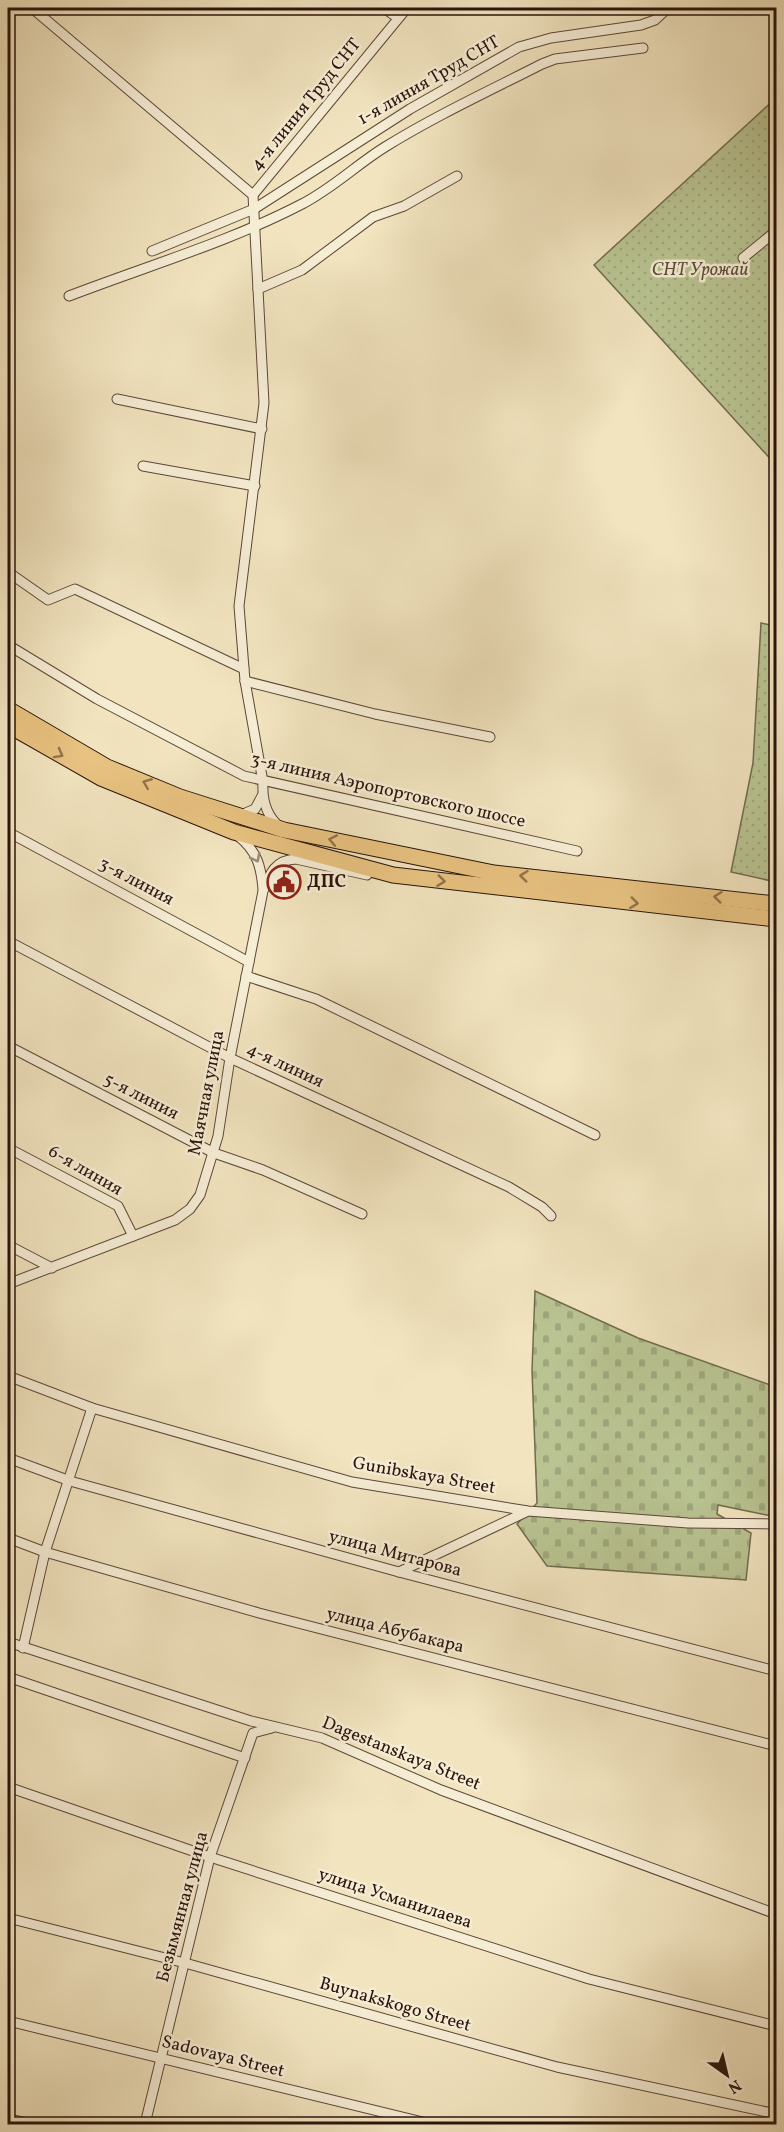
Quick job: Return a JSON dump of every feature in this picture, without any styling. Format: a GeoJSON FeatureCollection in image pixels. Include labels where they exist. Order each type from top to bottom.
{"type":"FeatureCollection","features":[{"type":"Feature","properties":{"kind":"main road"},"geometry":{"type":"LineString","coordinates":[[8,709],[107,767],[236,816],[284,830],[494,873],[777,904]]}},
{"type":"Feature","properties":{"kind":"main road"},"geometry":{"type":"LineString","coordinates":[[8,725],[101,778],[234,832],[382,872],[417,878],[777,919]]}},
{"type":"Feature","properties":{"kind":"street"},"geometry":{"type":"LineString","coordinates":[[32,8],[253,195],[264,403],[239,606],[244,669],[263,782],[262,796],[255,809],[236,816]]}},
{"type":"Feature","properties":{"kind":"street"},"geometry":{"type":"LineString","coordinates":[[384,8],[398,18]]}},
{"type":"Feature","properties":{"kind":"street","name":"4-я линия Труд СНТ"},"geometry":{"type":"LineString","coordinates":[[253,195],[407,8]]}},
{"type":"Feature","properties":{"kind":"street","name":"1-я линия Труд СНТ"},"geometry":{"type":"LineString","coordinates":[[152,251],[254,209],[410,109],[519,47],[551,38],[641,25],[655,20],[668,8]]}},
{"type":"Feature","properties":{"kind":"street"},"geometry":{"type":"LineString","coordinates":[[69,296],[254,228],[321,194],[378,151],[413,129],[542,64],[555,59],[643,48]]}},
{"type":"Feature","properties":{"kind":"street"},"geometry":{"type":"LineString","coordinates":[[258,289],[302,270],[373,217],[404,206],[457,176]]}},
{"type":"Feature","properties":{"kind":"street"},"geometry":{"type":"LineString","coordinates":[[743,258],[777,231]]}},
{"type":"Feature","properties":{"kind":"street"},"geometry":{"type":"LineString","coordinates":[[117,399],[262,429]]}},
{"type":"Feature","properties":{"kind":"street"},"geometry":{"type":"LineString","coordinates":[[143,466],[255,486]]}},
{"type":"Feature","properties":{"kind":"street"},"geometry":{"type":"LineString","coordinates":[[8,572],[48,600],[75,589],[244,669]]}},
{"type":"Feature","properties":{"kind":"street","name":"3-я линия Аэропортовского шоссе"},"geometry":{"type":"LineString","coordinates":[[8,645],[152,729],[244,776],[577,851]]}},
{"type":"Feature","properties":{"kind":"street"},"geometry":{"type":"LineString","coordinates":[[246,681],[375,714],[490,737]]}},
{"type":"Feature","properties":{"kind":"street"},"geometry":{"type":"LineString","coordinates":[[262,796],[273,822],[284,830]]}},
{"type":"Feature","properties":{"kind":"street","name":"3-я линия"},"geometry":{"type":"LineString","coordinates":[[8,832],[249,962]]}},
{"type":"Feature","properties":{"kind":"street"},"geometry":{"type":"LineString","coordinates":[[234,832],[246,843],[261,864],[263,891]]}},
{"type":"Feature","properties":{"kind":"street"},"geometry":{"type":"LineString","coordinates":[[263,891],[272,870],[284,860],[296,859],[381,878],[417,878]]}},
{"type":"Feature","properties":{"kind":"street","name":"Маячная улица"},"geometry":{"type":"LineString","coordinates":[[8,1284],[175,1220],[190,1209],[200,1195],[222,1119],[230,1058],[263,891]]}},
{"type":"Feature","properties":{"kind":"street","name":"4-я линия"},"geometry":{"type":"LineString","coordinates":[[8,941],[230,1058],[509,1187],[542,1207],[551,1216]]}},
{"type":"Feature","properties":{"kind":"street"},"geometry":{"type":"LineString","coordinates":[[246,976],[316,999],[595,1135]]}},
{"type":"Feature","properties":{"kind":"street","name":"5-я линия"},"geometry":{"type":"LineString","coordinates":[[8,1046],[214,1153],[263,1170],[362,1214]]}},
{"type":"Feature","properties":{"kind":"street","name":"6-я линия"},"geometry":{"type":"LineString","coordinates":[[8,1148],[118,1206],[132,1236]]}},
{"type":"Feature","properties":{"kind":"street"},"geometry":{"type":"LineString","coordinates":[[8,1245],[52,1268]]}},
{"type":"Feature","properties":{"kind":"street","name":"Gunibskaya Street"},"geometry":{"type":"LineString","coordinates":[[8,1376],[92,1408],[352,1482],[528,1511],[688,1523],[777,1524]]}},
{"type":"Feature","properties":{"kind":"street"},"geometry":{"type":"LineString","coordinates":[[23,1648],[45,1552],[92,1408]]}},
{"type":"Feature","properties":{"kind":"street","name":"улица Митарова"},"geometry":{"type":"LineString","coordinates":[[8,1458],[70,1481],[399,1572],[777,1671]]}},
{"type":"Feature","properties":{"kind":"street"},"geometry":{"type":"LineString","coordinates":[[399,1572],[528,1511]]}},
{"type":"Feature","properties":{"kind":"street","name":"улица Абубакара"},"geometry":{"type":"LineString","coordinates":[[8,1538],[45,1552],[259,1613],[777,1746]]}},
{"type":"Feature","properties":{"kind":"street"},"geometry":{"type":"LineString","coordinates":[[8,1657],[9,1643]]}},
{"type":"Feature","properties":{"kind":"street","name":"Dagestanskaya Street"},"geometry":{"type":"LineString","coordinates":[[9,1643],[251,1721],[322,1738],[441,1790],[777,1914]]}},
{"type":"Feature","properties":{"kind":"street"},"geometry":{"type":"LineString","coordinates":[[8,1677],[245,1758]]}},
{"type":"Feature","properties":{"kind":"street","name":"Безымянная улица"},"geometry":{"type":"LineString","coordinates":[[145,2124],[210,1857],[253,1733],[257,1730],[286,1728]]}},
{"type":"Feature","properties":{"kind":"street","name":"улица Усманилаева"},"geometry":{"type":"LineString","coordinates":[[8,1787],[210,1857],[589,1979],[777,2026]]}},
{"type":"Feature","properties":{"kind":"street","name":"Buynakskogo Street"},"geometry":{"type":"LineString","coordinates":[[8,1918],[185,1963],[557,2067],[777,2114]]}},
{"type":"Feature","properties":{"kind":"street","name":"Sadovaya Street"},"geometry":{"type":"LineString","coordinates":[[8,2021],[431,2124]]}},
{"type":"Feature","properties":{"kind":"street"},"geometry":{"type":"LineString","coordinates":[[8,2119],[32,2124]]}},
{"type":"Feature","properties":{"kind":"green space","name":"СНТ Урожай"},"geometry":{"type":"Polygon","coordinates":[[[776,98],[776,465],[594,265],[776,98]]]}},
{"type":"Feature","properties":{"kind":"green space"},"geometry":{"type":"Polygon","coordinates":[[[761,623],[776,626],[776,882],[731,872],[753,763],[761,623]]]}},
{"type":"Feature","properties":{"kind":"green space"},"geometry":{"type":"Polygon","coordinates":[[[535,1291],[638,1338],[776,1387],[776,1517],[718,1505],[717,1514],[751,1533],[746,1580],[547,1566],[517,1524],[537,1503],[532,1370],[535,1291]]]}},
{"type":"Feature","properties":{"kind":"place","name":"ДПС"},"geometry":{"type":"Point","coordinates":[284,882]}}]}
